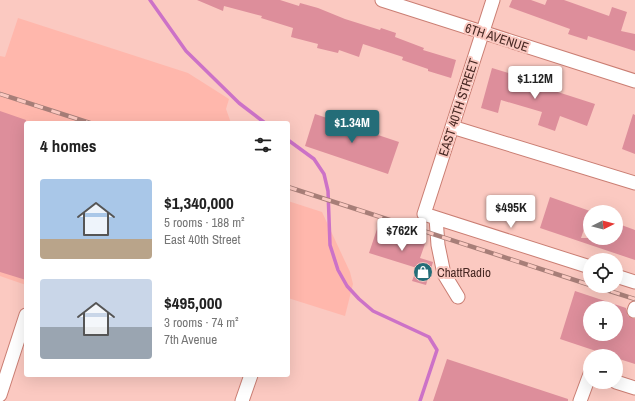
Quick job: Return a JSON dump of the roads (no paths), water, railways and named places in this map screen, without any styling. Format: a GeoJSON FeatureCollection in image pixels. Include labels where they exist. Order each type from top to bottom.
{"type":"FeatureCollection","features":[{"type":"Feature","properties":{"kind":"street","name":"6TH AVENUE"},"geometry":{"type":"LineString","coordinates":[[382,0],[635,80]]}},
{"type":"Feature","properties":{"kind":"street","name":"EAST 40TH STREET"},"geometry":{"type":"LineString","coordinates":[[430,216],[452,127],[493,0]]}},
{"type":"Feature","properties":{"kind":"street"},"geometry":{"type":"LineString","coordinates":[[452,127],[635,183]]}},
{"type":"Feature","properties":{"kind":"street"},"geometry":{"type":"LineString","coordinates":[[430,216],[583,265]]}},
{"type":"Feature","properties":{"kind":"street"},"geometry":{"type":"LineString","coordinates":[[430,216],[444,274],[458,296]]}},
{"type":"Feature","properties":{"kind":"street"},"geometry":{"type":"LineString","coordinates":[[623,278],[635,282]]}},
{"type":"Feature","properties":{"kind":"street"},"geometry":{"type":"LineString","coordinates":[[0,395],[24,321]]}},
{"type":"Feature","properties":{"kind":"street"},"geometry":{"type":"LineString","coordinates":[[242,401],[250,377]]}},
{"type":"Feature","properties":{"kind":"street"},"geometry":{"type":"LineString","coordinates":[[623,384],[635,388]]}},
{"type":"Feature","properties":{"kind":"street"},"geometry":{"type":"LineString","coordinates":[[580,401],[584,389]]}},
{"type":"Feature","properties":{"kind":"waterway"},"geometry":{"type":"LineString","coordinates":[[150,0],[186,51],[239,103],[262,121]]}},
{"type":"Feature","properties":{"kind":"waterway"},"geometry":{"type":"LineString","coordinates":[[290,141],[314,159],[324,174],[328,191],[330,245],[338,270],[347,286],[373,311],[429,337],[437,350],[420,401]]}},
{"type":"Feature","properties":{"kind":"railway"},"geometry":{"type":"LineString","coordinates":[[0,94],[84,121]]}},
{"type":"Feature","properties":{"kind":"railway"},"geometry":{"type":"LineString","coordinates":[[290,188],[583,283]]}},
{"type":"Feature","properties":{"kind":"railway"},"geometry":{"type":"LineString","coordinates":[[616,293],[635,299]]}},
{"type":"Feature","properties":{"kind":"place","name":"ChattRadio"},"geometry":{"type":"Point","coordinates":[423,272]}}]}
